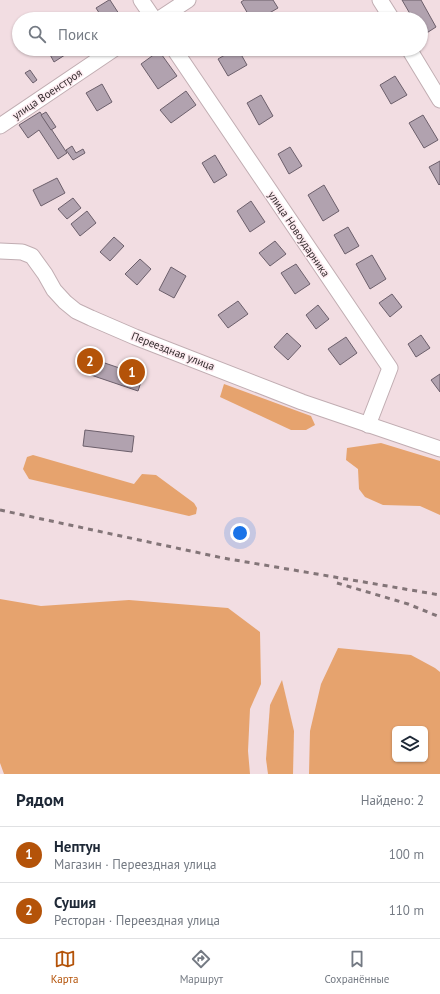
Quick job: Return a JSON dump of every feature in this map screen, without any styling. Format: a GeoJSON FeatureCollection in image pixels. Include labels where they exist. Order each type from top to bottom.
{"type":"FeatureCollection","features":[{"type":"Feature","properties":{"kind":"street"},"geometry":{"type":"LineString","coordinates":[[141,0],[149,12]]}},
{"type":"Feature","properties":{"kind":"street"},"geometry":{"type":"LineString","coordinates":[[170,12],[188,0]]}},
{"type":"Feature","properties":{"kind":"street"},"geometry":{"type":"LineString","coordinates":[[380,0],[388,12]]}},
{"type":"Feature","properties":{"kind":"street","name":"улица Военстроя"},"geometry":{"type":"LineString","coordinates":[[0,126],[104,56]]}},
{"type":"Feature","properties":{"kind":"street","name":"улица Новоударника"},"geometry":{"type":"LineString","coordinates":[[179,56],[390,368],[368,425]]}},
{"type":"Feature","properties":{"kind":"street"},"geometry":{"type":"LineString","coordinates":[[413,56],[440,100]]}},
{"type":"Feature","properties":{"kind":"street","name":"Переездная улица"},"geometry":{"type":"LineString","coordinates":[[0,251],[22,252],[32,256],[54,290],[64,302],[76,311],[135,337],[302,402],[440,449]]}},
{"type":"Feature","properties":{"kind":"shaded area"},"geometry":{"type":"Polygon","coordinates":[[[224,384],[311,416],[315,425],[306,430],[291,430],[220,397],[224,384]]]}},
{"type":"Feature","properties":{"kind":"shaded area"},"geometry":{"type":"Polygon","coordinates":[[[381,443],[440,461],[440,515],[420,506],[383,505],[365,497],[359,489],[358,469],[346,460],[347,448],[381,443]]]}},
{"type":"Feature","properties":{"kind":"shaded area"},"geometry":{"type":"Polygon","coordinates":[[[33,455],[134,484],[142,474],[156,475],[194,503],[197,508],[196,514],[189,516],[29,479],[23,469],[27,457],[33,455]]]}},
{"type":"Feature","properties":{"kind":"shaded area"},"geometry":{"type":"Polygon","coordinates":[[[0,599],[41,606],[129,600],[228,608],[260,632],[261,684],[250,709],[248,751],[250,774],[4,774],[0,763],[0,599]]]}},
{"type":"Feature","properties":{"kind":"shaded area"},"geometry":{"type":"Polygon","coordinates":[[[338,648],[411,655],[440,672],[440,774],[309,774],[310,731],[321,684],[338,648]]]}},
{"type":"Feature","properties":{"kind":"shaded area"},"geometry":{"type":"Polygon","coordinates":[[[282,680],[294,731],[293,774],[268,774],[266,759],[270,705],[282,680]]]}},
{"type":"Feature","properties":{"kind":"building"},"geometry":{"type":"Polygon","coordinates":[[[110,0],[118,12],[99,12],[96,8],[110,0]]]}},
{"type":"Feature","properties":{"kind":"building"},"geometry":{"type":"Polygon","coordinates":[[[244,0],[273,0],[278,8],[271,12],[247,12],[241,2],[244,0]]]}},
{"type":"Feature","properties":{"kind":"building"},"geometry":{"type":"Polygon","coordinates":[[[402,0],[421,0],[428,12],[409,12],[402,0]]]}},
{"type":"Feature","properties":{"kind":"building"},"geometry":{"type":"Polygon","coordinates":[[[428,13],[436,27],[428,32],[428,13]]]}},
{"type":"Feature","properties":{"kind":"building"},"geometry":{"type":"Polygon","coordinates":[[[51,56],[63,56],[54,62],[51,56]]]}},
{"type":"Feature","properties":{"kind":"building"},"geometry":{"type":"Polygon","coordinates":[[[152,56],[163,56],[177,76],[158,89],[141,64],[152,56]]]}},
{"type":"Feature","properties":{"kind":"building"},"geometry":{"type":"Polygon","coordinates":[[[223,56],[242,56],[247,65],[228,76],[218,59],[223,56]]]}},
{"type":"Feature","properties":{"kind":"building"},"geometry":{"type":"Polygon","coordinates":[[[30,70],[37,80],[33,83],[25,73],[30,70]]]}},
{"type":"Feature","properties":{"kind":"building"},"geometry":{"type":"Polygon","coordinates":[[[395,76],[407,95],[391,104],[380,85],[395,76]]]}},
{"type":"Feature","properties":{"kind":"building"},"geometry":{"type":"Polygon","coordinates":[[[102,84],[112,102],[97,111],[86,93],[102,84]]]}},
{"type":"Feature","properties":{"kind":"building"},"geometry":{"type":"Polygon","coordinates":[[[186,91],[196,105],[171,123],[160,110],[186,91]]]}},
{"type":"Feature","properties":{"kind":"building"},"geometry":{"type":"Polygon","coordinates":[[[261,95],[273,116],[259,125],[247,103],[261,95]]]}},
{"type":"Feature","properties":{"kind":"building"},"geometry":{"type":"Polygon","coordinates":[[[40,112],[67,153],[58,159],[39,130],[28,138],[19,125],[40,112]]]}},
{"type":"Feature","properties":{"kind":"building"},"geometry":{"type":"Polygon","coordinates":[[[46,112],[56,127],[51,130],[41,115],[46,112]]]}},
{"type":"Feature","properties":{"kind":"building"},"geometry":{"type":"Polygon","coordinates":[[[423,115],[438,140],[424,148],[409,123],[423,115]]]}},
{"type":"Feature","properties":{"kind":"building"},"geometry":{"type":"Polygon","coordinates":[[[72,146],[76,153],[83,149],[85,153],[73,160],[66,150],[72,146]]]}},
{"type":"Feature","properties":{"kind":"building"},"geometry":{"type":"Polygon","coordinates":[[[290,147],[302,166],[289,174],[278,154],[290,147]]]}},
{"type":"Feature","properties":{"kind":"building"},"geometry":{"type":"Polygon","coordinates":[[[215,155],[227,175],[214,183],[202,163],[215,155]]]}},
{"type":"Feature","properties":{"kind":"building"},"geometry":{"type":"Polygon","coordinates":[[[440,161],[440,184],[439,185],[429,167],[440,161]]]}},
{"type":"Feature","properties":{"kind":"building"},"geometry":{"type":"Polygon","coordinates":[[[57,178],[65,193],[41,206],[33,190],[57,178]]]}},
{"type":"Feature","properties":{"kind":"building"},"geometry":{"type":"Polygon","coordinates":[[[324,185],[339,211],[323,221],[308,195],[324,185]]]}},
{"type":"Feature","properties":{"kind":"building"},"geometry":{"type":"Polygon","coordinates":[[[73,198],[81,208],[67,219],[58,209],[73,198]]]}},
{"type":"Feature","properties":{"kind":"building"},"geometry":{"type":"Polygon","coordinates":[[[251,201],[265,222],[250,232],[237,211],[251,201]]]}},
{"type":"Feature","properties":{"kind":"building"},"geometry":{"type":"Polygon","coordinates":[[[87,211],[96,223],[80,236],[71,224],[87,211]]]}},
{"type":"Feature","properties":{"kind":"building"},"geometry":{"type":"Polygon","coordinates":[[[348,227],[359,246],[345,254],[334,235],[348,227]]]}},
{"type":"Feature","properties":{"kind":"building"},"geometry":{"type":"Polygon","coordinates":[[[114,237],[124,246],[110,261],[100,252],[114,237]]]}},
{"type":"Feature","properties":{"kind":"building"},"geometry":{"type":"Polygon","coordinates":[[[275,241],[286,254],[270,266],[259,253],[275,241]]]}},
{"type":"Feature","properties":{"kind":"building"},"geometry":{"type":"Polygon","coordinates":[[[372,255],[386,279],[370,289],[356,264],[372,255]]]}},
{"type":"Feature","properties":{"kind":"building"},"geometry":{"type":"Polygon","coordinates":[[[140,259],[151,269],[137,285],[125,274],[140,259]]]}},
{"type":"Feature","properties":{"kind":"building"},"geometry":{"type":"Polygon","coordinates":[[[296,264],[310,284],[295,294],[281,273],[296,264]]]}},
{"type":"Feature","properties":{"kind":"building"},"geometry":{"type":"Polygon","coordinates":[[[171,267],[186,276],[174,298],[159,290],[171,267]]]}},
{"type":"Feature","properties":{"kind":"building"},"geometry":{"type":"Polygon","coordinates":[[[392,294],[402,307],[390,317],[379,303],[392,294]]]}},
{"type":"Feature","properties":{"kind":"building"},"geometry":{"type":"Polygon","coordinates":[[[238,301],[248,314],[228,328],[218,315],[238,301]]]}},
{"type":"Feature","properties":{"kind":"building"},"geometry":{"type":"Polygon","coordinates":[[[318,305],[329,319],[316,329],[306,315],[318,305]]]}},
{"type":"Feature","properties":{"kind":"building"},"geometry":{"type":"Polygon","coordinates":[[[287,333],[301,346],[288,360],[274,347],[287,333]]]}},
{"type":"Feature","properties":{"kind":"building"},"geometry":{"type":"Polygon","coordinates":[[[421,335],[430,348],[416,357],[408,344],[421,335]]]}},
{"type":"Feature","properties":{"kind":"building"},"geometry":{"type":"Polygon","coordinates":[[[346,337],[357,353],[340,365],[328,349],[346,337]]]}},
{"type":"Feature","properties":{"kind":"building"},"geometry":{"type":"Polygon","coordinates":[[[87,357],[143,376],[138,391],[82,372],[87,357]]]}},
{"type":"Feature","properties":{"kind":"building"},"geometry":{"type":"Polygon","coordinates":[[[440,374],[440,392],[431,380],[440,374]]]}},
{"type":"Feature","properties":{"kind":"building"},"geometry":{"type":"Polygon","coordinates":[[[85,430],[134,436],[132,452],[83,446],[85,430]]]}},
{"type":"Feature","properties":{"kind":"railway"},"geometry":{"type":"LineString","coordinates":[[0,510],[223,558],[440,595]]}},
{"type":"Feature","properties":{"kind":"railway"},"geometry":{"type":"LineString","coordinates":[[337,583],[408,604],[440,617]]}},
{"type":"Feature","properties":{"kind":"place","name":"Сушия"},"geometry":{"type":"Point","coordinates":[90,361]}},
{"type":"Feature","properties":{"kind":"place","name":"Нептун"},"geometry":{"type":"Point","coordinates":[132,372]}}]}
